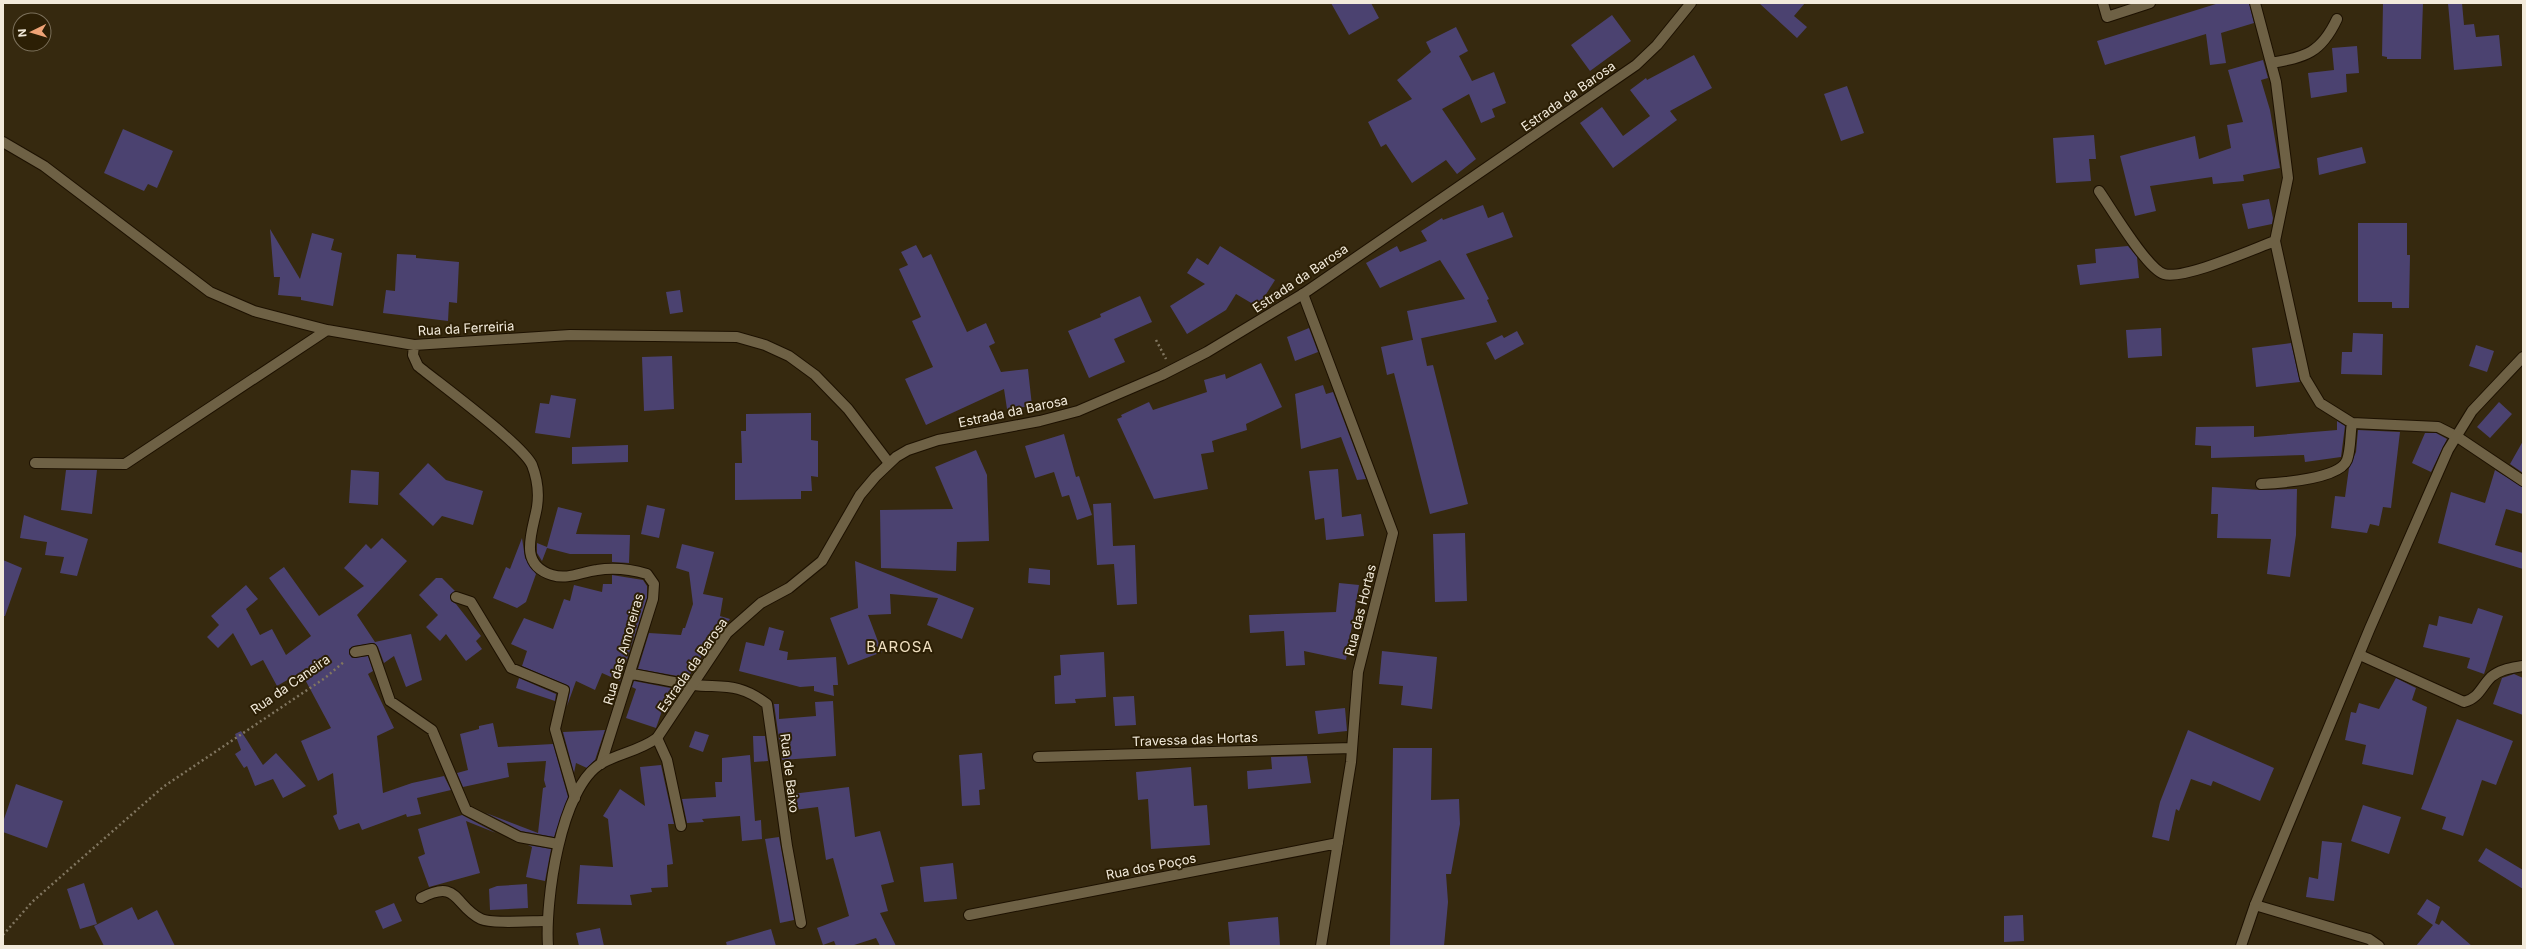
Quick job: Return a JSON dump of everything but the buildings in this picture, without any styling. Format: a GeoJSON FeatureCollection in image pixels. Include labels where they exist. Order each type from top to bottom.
{"type":"FeatureCollection","features":[{"type":"Feature","properties":{"kind":"street","name":"Estrada da Barosa"},"geometry":{"type":"LineString","coordinates":[[548,946],[546,921],[558,844],[575,798],[590,774],[602,764],[640,749],[657,738],[727,632],[738,621],[761,603],[789,588],[822,561],[860,495],[889,463],[908,450],[938,440],[1040,421],[1078,411],[1208,352],[1303,294],[1636,64],[1657,45],[1692,3]]}},
{"type":"Feature","properties":{"kind":"street"},"geometry":{"type":"LineString","coordinates":[[2103,3],[2107,17],[2150,3]]}},
{"type":"Feature","properties":{"kind":"street"},"geometry":{"type":"LineString","coordinates":[[2255,3],[2276,82],[2288,178],[2275,241],[2305,378],[2320,403],[2352,423],[2438,427],[2456,436],[2523,480]]}},
{"type":"Feature","properties":{"kind":"street"},"geometry":{"type":"LineString","coordinates":[[2271,62],[2309,54],[2320,46],[2330,33],[2337,19]]}},
{"type":"Feature","properties":{"kind":"street","name":"Rua da Ferreiria"},"geometry":{"type":"LineString","coordinates":[[3,142],[44,166],[210,292],[254,311],[327,330],[414,345],[570,335],[737,337],[765,345],[789,356],[815,375],[848,409],[889,463]]}},
{"type":"Feature","properties":{"kind":"street"},"geometry":{"type":"LineString","coordinates":[[2099,191],[2150,265],[2163,274],[2175,276],[2194,271],[2275,241]]}},
{"type":"Feature","properties":{"kind":"street","name":"Rua das Hortas"},"geometry":{"type":"LineString","coordinates":[[1303,294],[1393,533],[1358,672],[1352,748],[1321,946]]}},
{"type":"Feature","properties":{"kind":"street"},"geometry":{"type":"LineString","coordinates":[[35,463],[125,464],[327,330]]}},
{"type":"Feature","properties":{"kind":"street","name":"Rua das Amoreiras"},"geometry":{"type":"LineString","coordinates":[[414,345],[413,355],[418,366],[513,444],[531,464],[538,488],[537,507],[529,538],[529,552],[539,567],[552,575],[569,577],[596,570],[626,568],[647,574],[654,584],[653,599],[602,764]]}},
{"type":"Feature","properties":{"kind":"street"},"geometry":{"type":"LineString","coordinates":[[2241,946],[2255,906],[2360,655],[2456,436],[2472,411],[2523,357]]}},
{"type":"Feature","properties":{"kind":"street"},"geometry":{"type":"LineString","coordinates":[[2261,484],[2302,480],[2338,470],[2347,460],[2352,423]]}},
{"type":"Feature","properties":{"kind":"street"},"geometry":{"type":"LineString","coordinates":[[456,598],[471,602],[511,668],[564,690],[555,729],[575,798]]}},
{"type":"Feature","properties":{"kind":"street"},"geometry":{"type":"LineString","coordinates":[[355,652],[372,649],[390,701],[432,730],[466,810],[519,837],[558,844]]}},
{"type":"Feature","properties":{"kind":"street"},"geometry":{"type":"LineString","coordinates":[[2360,655],[2464,702],[2472,700],[2491,677],[2504,669],[2523,666]]}},
{"type":"Feature","properties":{"kind":"street"},"geometry":{"type":"LineString","coordinates":[[631,674],[692,685]]}},
{"type":"Feature","properties":{"kind":"street","name":"Rua de Baixo"},"geometry":{"type":"LineString","coordinates":[[692,685],[736,688],[752,693],[767,704],[787,846],[801,922]]}},
{"type":"Feature","properties":{"kind":"street"},"geometry":{"type":"LineString","coordinates":[[657,738],[666,760],[681,826]]}},
{"type":"Feature","properties":{"kind":"street","name":"Travessa das Hortas"},"geometry":{"type":"LineString","coordinates":[[1038,757],[1352,748]]}},
{"type":"Feature","properties":{"kind":"street","name":"Rua dos Poços"},"geometry":{"type":"LineString","coordinates":[[970,915],[1338,843]]}},
{"type":"Feature","properties":{"kind":"street"},"geometry":{"type":"LineString","coordinates":[[421,898],[432,892],[445,891],[456,895],[466,907],[481,919],[546,921]]}},
{"type":"Feature","properties":{"kind":"street"},"geometry":{"type":"LineString","coordinates":[[2255,906],[2369,939],[2379,946]]}},
{"type":"Feature","properties":{"kind":"path"},"geometry":{"type":"LineString","coordinates":[[1156,340],[1171,370]]}},
{"type":"Feature","properties":{"kind":"path","name":"Rua da Caneira"},"geometry":{"type":"LineString","coordinates":[[3,935],[32,902],[163,788],[325,678],[355,652]]}},
{"type":"Feature","properties":{"kind":"district","name":"BAROSA"},"geometry":{"type":"Point","coordinates":[900,647]}}]}
